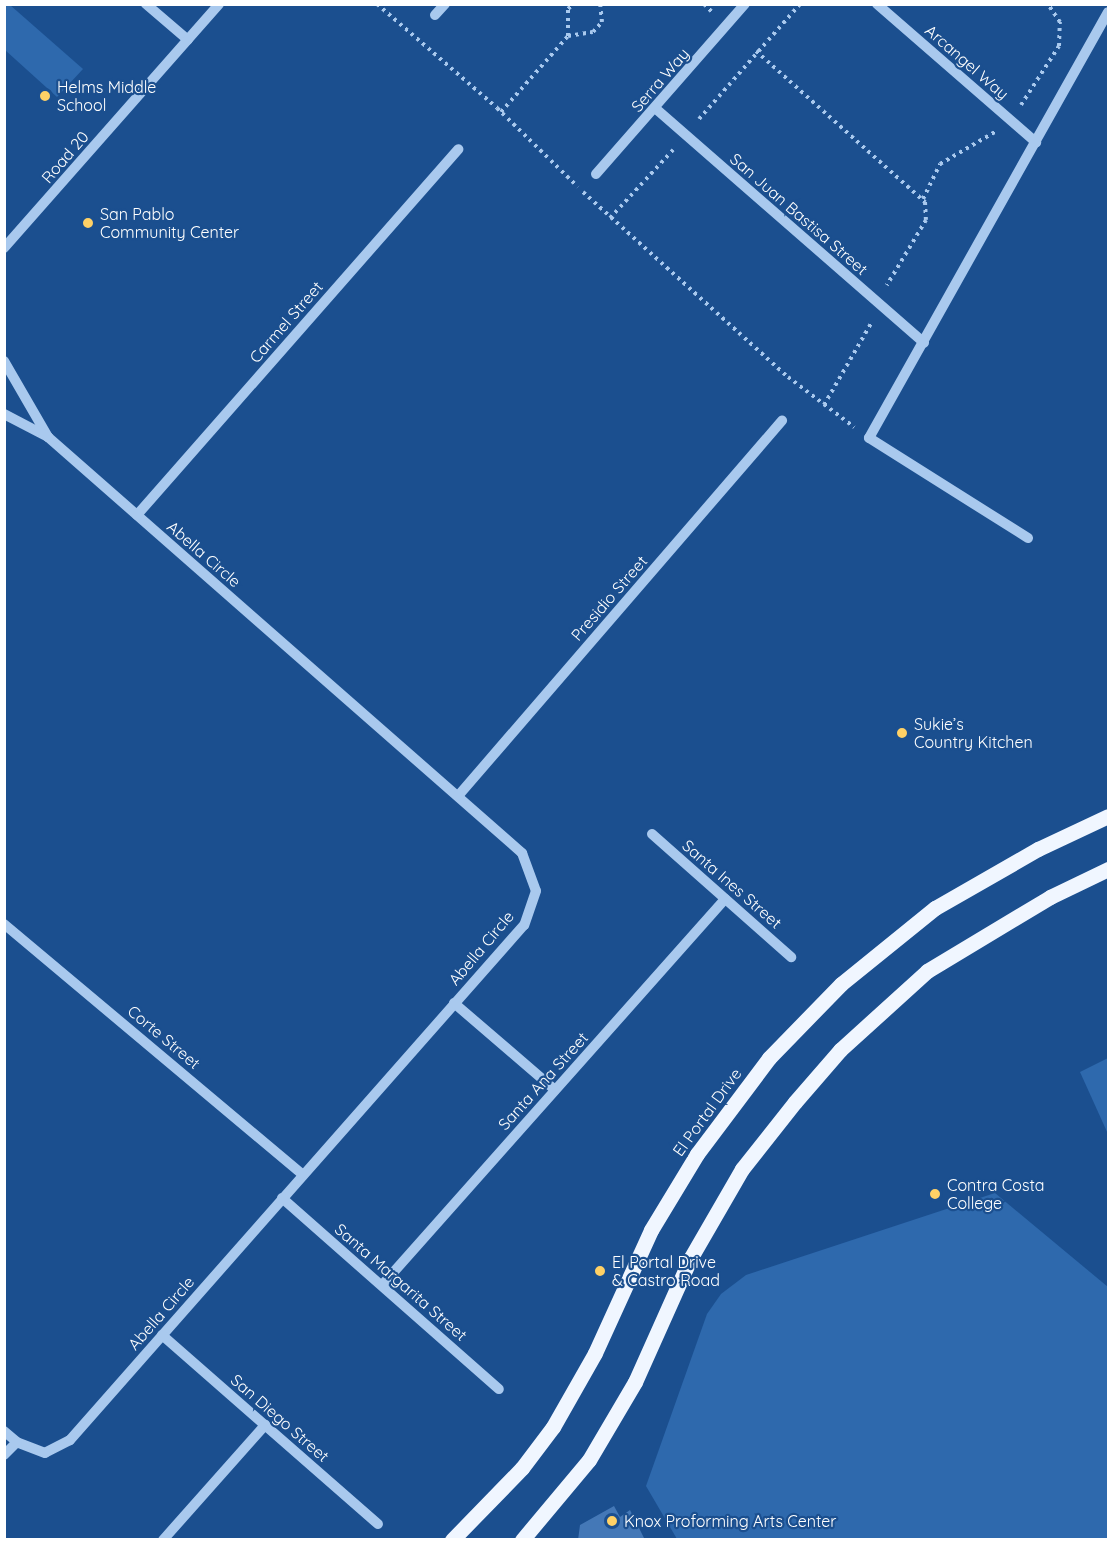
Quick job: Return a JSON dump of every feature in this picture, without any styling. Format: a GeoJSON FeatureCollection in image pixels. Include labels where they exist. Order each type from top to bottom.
{"type":"FeatureCollection","features":[{"type":"Feature","properties":{"kind":"main road","name":"El Portal Drive"},"geometry":{"type":"LineString","coordinates":[[452,1539],[522,1468],[553,1427],[595,1353],[651,1230],[697,1154],[769,1058],[841,984],[935,908],[1038,849],[1108,816]]}},
{"type":"Feature","properties":{"kind":"main road"},"geometry":{"type":"LineString","coordinates":[[522,1539],[589,1460],[635,1382],[690,1258],[742,1169],[840,1050],[927,971],[1050,897],[1108,869]]}},
{"type":"Feature","properties":{"kind":"street"},"geometry":{"type":"LineString","coordinates":[[146,4],[188,40]]}},
{"type":"Feature","properties":{"kind":"street","name":"Road 20"},"geometry":{"type":"LineString","coordinates":[[4,249],[219,4]]}},
{"type":"Feature","properties":{"kind":"street"},"geometry":{"type":"LineString","coordinates":[[435,15],[445,4]]}},
{"type":"Feature","properties":{"kind":"street","name":"Serra Way"},"geometry":{"type":"LineString","coordinates":[[596,174],[745,4]]}},
{"type":"Feature","properties":{"kind":"street","name":"Arcangel Way"},"geometry":{"type":"LineString","coordinates":[[877,4],[1036,142]]}},
{"type":"Feature","properties":{"kind":"street"},"geometry":{"type":"LineString","coordinates":[[1028,538],[869,438],[1108,12]]}},
{"type":"Feature","properties":{"kind":"street","name":"San Juan Bastisa Street"},"geometry":{"type":"LineString","coordinates":[[655,108],[924,343]]}},
{"type":"Feature","properties":{"kind":"street","name":"Carmel Street"},"geometry":{"type":"LineString","coordinates":[[137,515],[458,149]]}},
{"type":"Feature","properties":{"kind":"street","name":"Abella Circle"},"geometry":{"type":"LineString","coordinates":[[4,361],[48,437]]}},
{"type":"Feature","properties":{"kind":"street","name":"Abella Circle"},"geometry":{"type":"LineString","coordinates":[[4,414],[48,437],[522,853],[536,891],[524,925],[70,1440],[45,1453],[17,1442],[4,1431]]}},
{"type":"Feature","properties":{"kind":"street","name":"Presidio Street"},"geometry":{"type":"LineString","coordinates":[[458,796],[782,420]]}},
{"type":"Feature","properties":{"kind":"street","name":"Santa Ines Street"},"geometry":{"type":"LineString","coordinates":[[652,834],[791,957]]}},
{"type":"Feature","properties":{"kind":"street","name":"Santa Ana Street"},"geometry":{"type":"LineString","coordinates":[[383,1284],[725,899]]}},
{"type":"Feature","properties":{"kind":"street","name":"Corte Street"},"geometry":{"type":"LineString","coordinates":[[4,924],[303,1174]]}},
{"type":"Feature","properties":{"kind":"street"},"geometry":{"type":"LineString","coordinates":[[454,1003],[555,1090]]}},
{"type":"Feature","properties":{"kind":"street","name":"Santa Margarita Street"},"geometry":{"type":"LineString","coordinates":[[282,1198],[383,1284],[499,1389]]}},
{"type":"Feature","properties":{"kind":"street","name":"San Diego Street"},"geometry":{"type":"LineString","coordinates":[[162,1335],[378,1524]]}},
{"type":"Feature","properties":{"kind":"street"},"geometry":{"type":"LineString","coordinates":[[163,1539],[265,1425]]}},
{"type":"Feature","properties":{"kind":"street"},"geometry":{"type":"LineString","coordinates":[[4,1455],[17,1442]]}},
{"type":"Feature","properties":{"kind":"path"},"geometry":{"type":"LineString","coordinates":[[377,4],[501,112],[610,218],[824,405],[869,438]]}},
{"type":"Feature","properties":{"kind":"path"},"geometry":{"type":"LineString","coordinates":[[568,36],[568,9],[573,4]]}},
{"type":"Feature","properties":{"kind":"path"},"geometry":{"type":"LineString","coordinates":[[501,112],[568,36],[593,32],[602,22],[600,4]]}},
{"type":"Feature","properties":{"kind":"path"},"geometry":{"type":"LineString","coordinates":[[610,218],[800,4]]}},
{"type":"Feature","properties":{"kind":"path"},"geometry":{"type":"LineString","coordinates":[[1055,12],[1057,4]]}},
{"type":"Feature","properties":{"kind":"path"},"geometry":{"type":"LineString","coordinates":[[756,51],[925,202],[926,220],[824,405]]}},
{"type":"Feature","properties":{"kind":"shaded area"},"geometry":{"type":"Polygon","coordinates":[[[5,4],[10,5],[83,69],[57,97],[5,50],[5,4]]]}},
{"type":"Feature","properties":{"kind":"shaded area"},"geometry":{"type":"Polygon","coordinates":[[[1108,1058],[1108,1134],[1080,1072],[1108,1058]]]}},
{"type":"Feature","properties":{"kind":"shaded area"},"geometry":{"type":"Polygon","coordinates":[[[995,1193],[1108,1287],[1108,1539],[677,1539],[646,1486],[707,1314],[721,1294],[746,1275],[995,1193]]]}},
{"type":"Feature","properties":{"kind":"building","name":"Knox Proforming Arts Center"},"geometry":{"type":"Polygon","coordinates":[[[614,1506],[620,1517],[630,1510],[645,1540],[578,1540],[580,1525],[614,1506]]]}},
{"type":"Feature","properties":{"kind":"place","name":"Helms Middle School"},"geometry":{"type":"Point","coordinates":[45,96]}},
{"type":"Feature","properties":{"kind":"place","name":"San Pablo Community Center"},"geometry":{"type":"Point","coordinates":[88,223]}},
{"type":"Feature","properties":{"kind":"place","name":"Sukie’s Country Kitchen"},"geometry":{"type":"Point","coordinates":[902,733]}},
{"type":"Feature","properties":{"kind":"place","name":"Contra Costa College"},"geometry":{"type":"Point","coordinates":[935,1194]}},
{"type":"Feature","properties":{"kind":"place","name":"El Portal Drive & Castro Road"},"geometry":{"type":"Point","coordinates":[600,1271]}},
{"type":"Feature","properties":{"kind":"place","name":"Knox Proforming Arts Center"},"geometry":{"type":"Point","coordinates":[612,1521]}}]}
